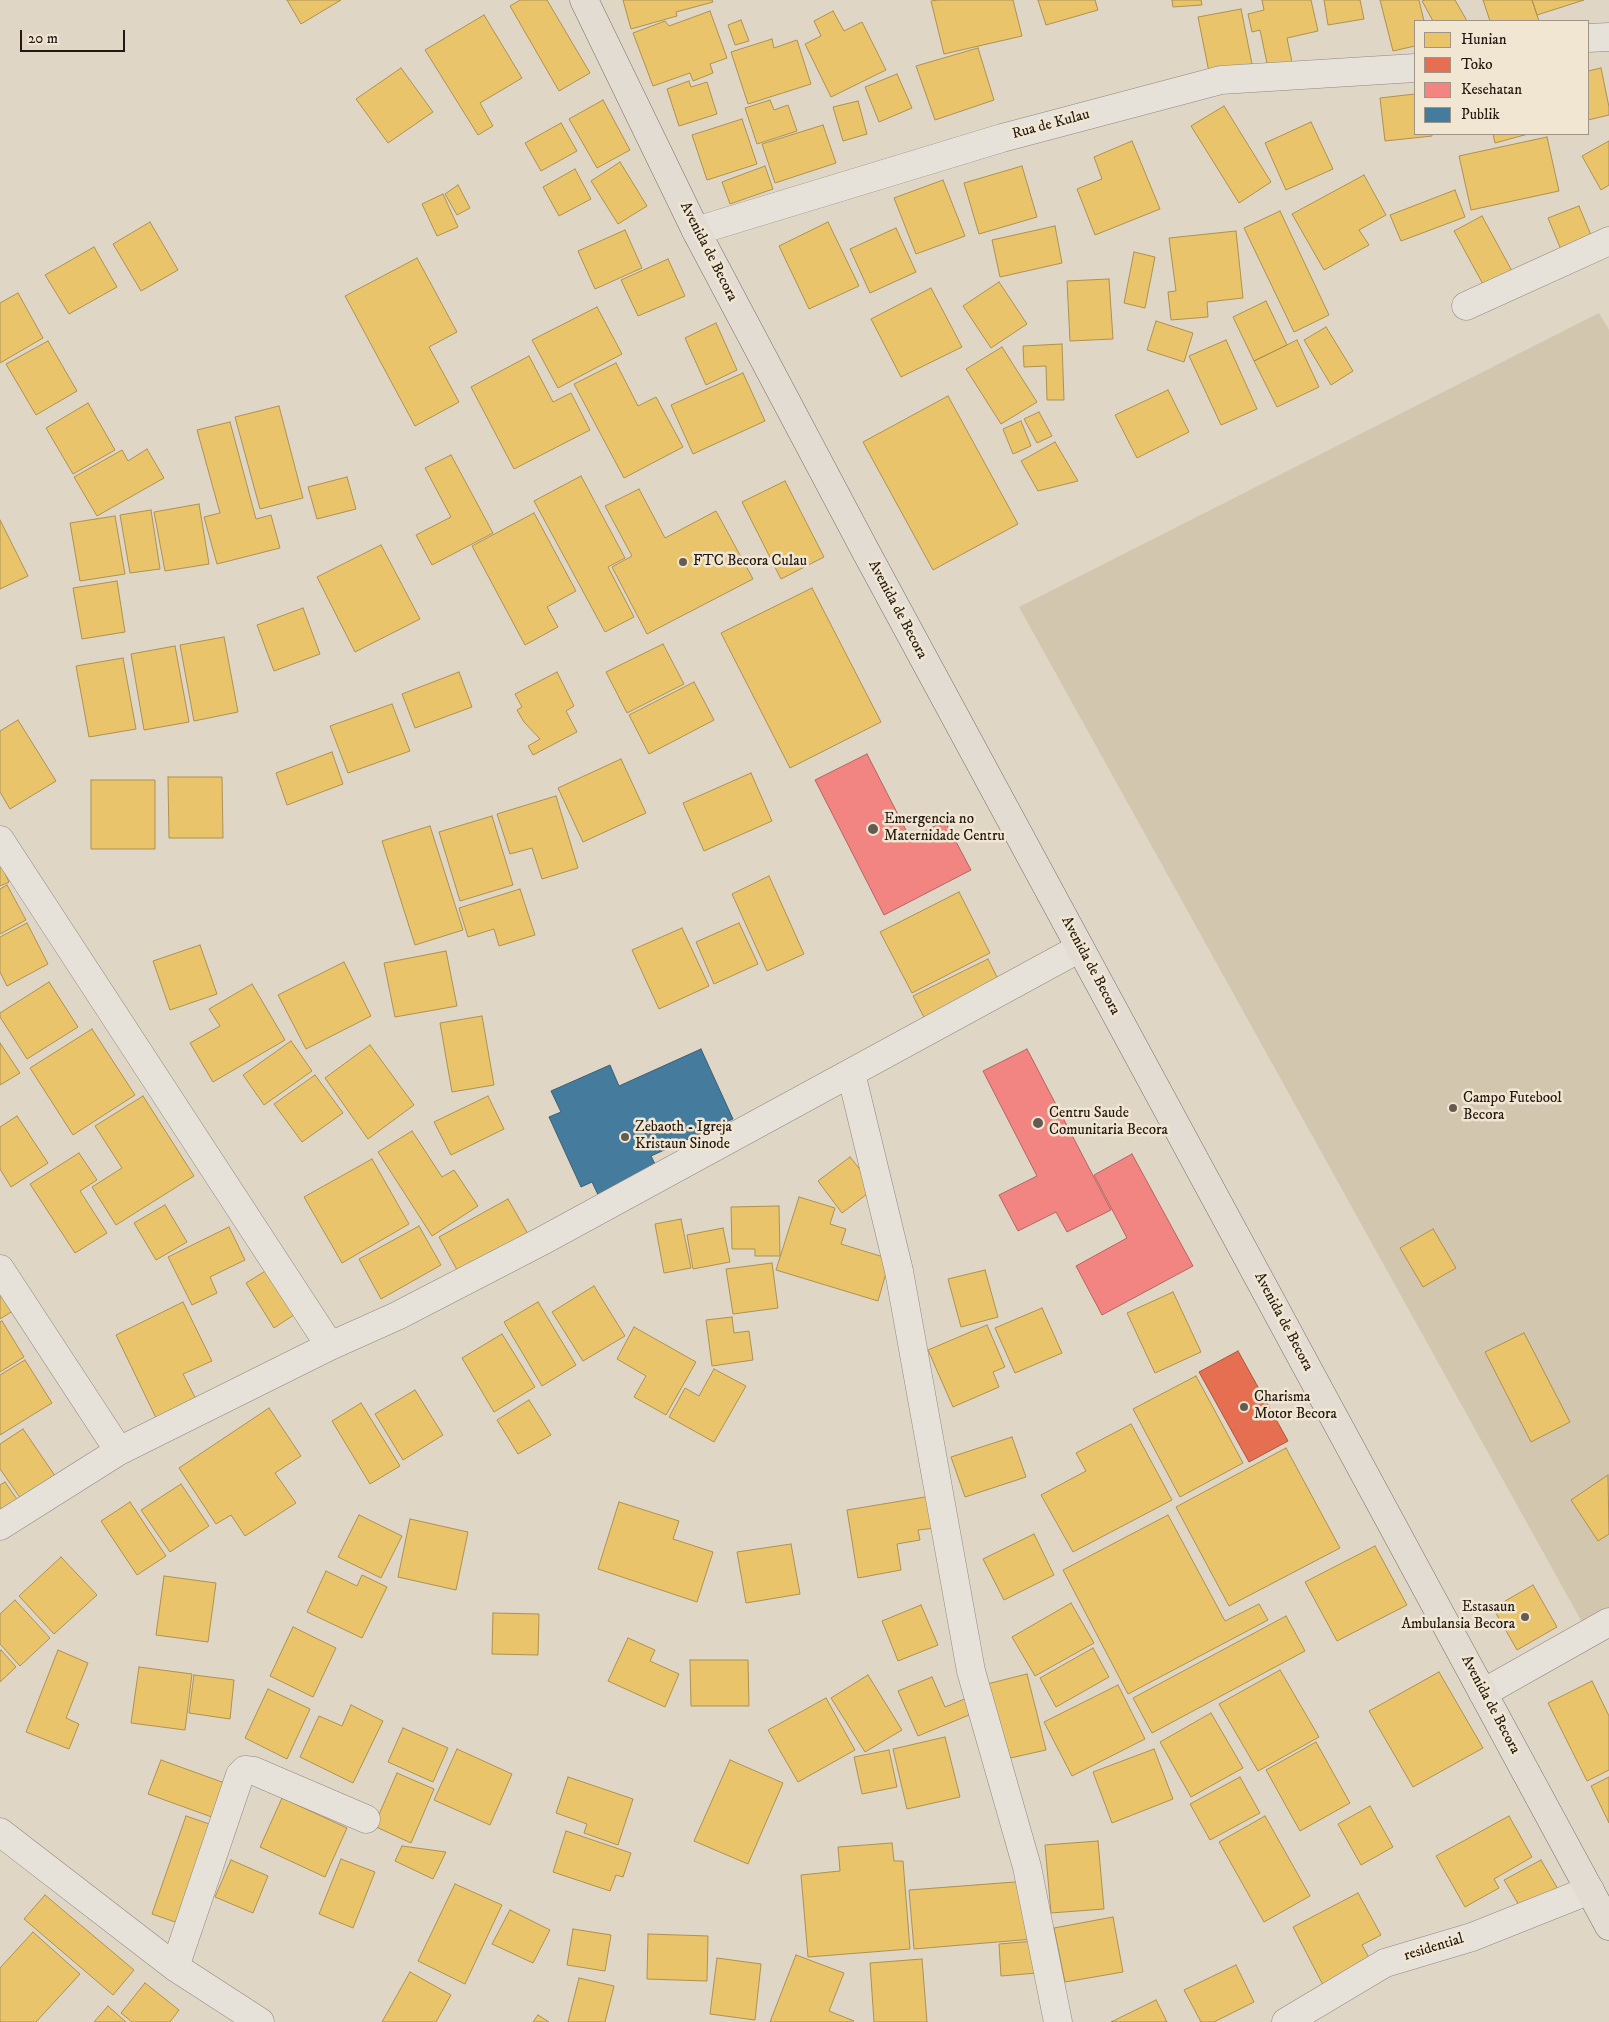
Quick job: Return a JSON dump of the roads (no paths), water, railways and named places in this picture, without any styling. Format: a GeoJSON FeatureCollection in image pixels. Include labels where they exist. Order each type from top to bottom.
{"type":"FeatureCollection","features":[{"type":"Feature","properties":{"kind":"main road","name":"Avenida de Becora"},"geometry":{"type":"LineString","coordinates":[[587,2],[696,231],[1080,948],[1609,1926]]}},
{"type":"Feature","properties":{"kind":"street"},"geometry":{"type":"LineString","coordinates":[[1589,38],[1609,37]]}},
{"type":"Feature","properties":{"kind":"street","name":"Rua de Kulau"},"geometry":{"type":"LineString","coordinates":[[696,231],[1002,138],[1221,80],[1414,68]]}},
{"type":"Feature","properties":{"kind":"street"},"geometry":{"type":"LineString","coordinates":[[1466,306],[1609,241]]}},
{"type":"Feature","properties":{"kind":"street"},"geometry":{"type":"LineString","coordinates":[[0,840],[330,1346]]}},
{"type":"Feature","properties":{"kind":"street"},"geometry":{"type":"LineString","coordinates":[[0,1526],[119,1452],[330,1346],[397,1316],[533,1245],[1080,948]]}},
{"type":"Feature","properties":{"kind":"street"},"geometry":{"type":"LineString","coordinates":[[850,1073],[900,1271],[971,1671],[1027,1867],[1058,2022]]}},
{"type":"Feature","properties":{"kind":"street"},"geometry":{"type":"LineString","coordinates":[[0,1269],[119,1452]]}},
{"type":"Feature","properties":{"kind":"street"},"geometry":{"type":"LineString","coordinates":[[1483,1693],[1609,1622]]}},
{"type":"Feature","properties":{"kind":"street"},"geometry":{"type":"LineString","coordinates":[[175,1967],[240,1775],[246,1770],[254,1771],[366,1819]]}},
{"type":"Feature","properties":{"kind":"street"},"geometry":{"type":"LineString","coordinates":[[0,1832],[175,1967],[260,2022]]}},
{"type":"Feature","properties":{"kind":"street","name":"residential"},"geometry":{"type":"LineString","coordinates":[[1286,2022],[1385,1963],[1472,1937],[1590,1890]]}},
{"type":"Feature","properties":{"kind":"place","name":"FTC Becora Culau"},"geometry":{"type":"Point","coordinates":[683,562]}},
{"type":"Feature","properties":{"kind":"place","name":"Emergencia no Maternidade Centru"},"geometry":{"type":"Point","coordinates":[873,829]}},
{"type":"Feature","properties":{"kind":"place","name":"Campo Futebool Becora"},"geometry":{"type":"Point","coordinates":[1453,1108]}},
{"type":"Feature","properties":{"kind":"place","name":"Centru Saude Comunitaria Becora"},"geometry":{"type":"Point","coordinates":[1038,1123]}},
{"type":"Feature","properties":{"kind":"place","name":"Zebaoth - Igreja Kristaun Sinode"},"geometry":{"type":"Point","coordinates":[625,1137]}},
{"type":"Feature","properties":{"kind":"place","name":"Charisma Motor Becora"},"geometry":{"type":"Point","coordinates":[1244,1407]}},
{"type":"Feature","properties":{"kind":"place","name":"Estasaun Ambulansia Becora"},"geometry":{"type":"Point","coordinates":[1525,1617]}}]}
